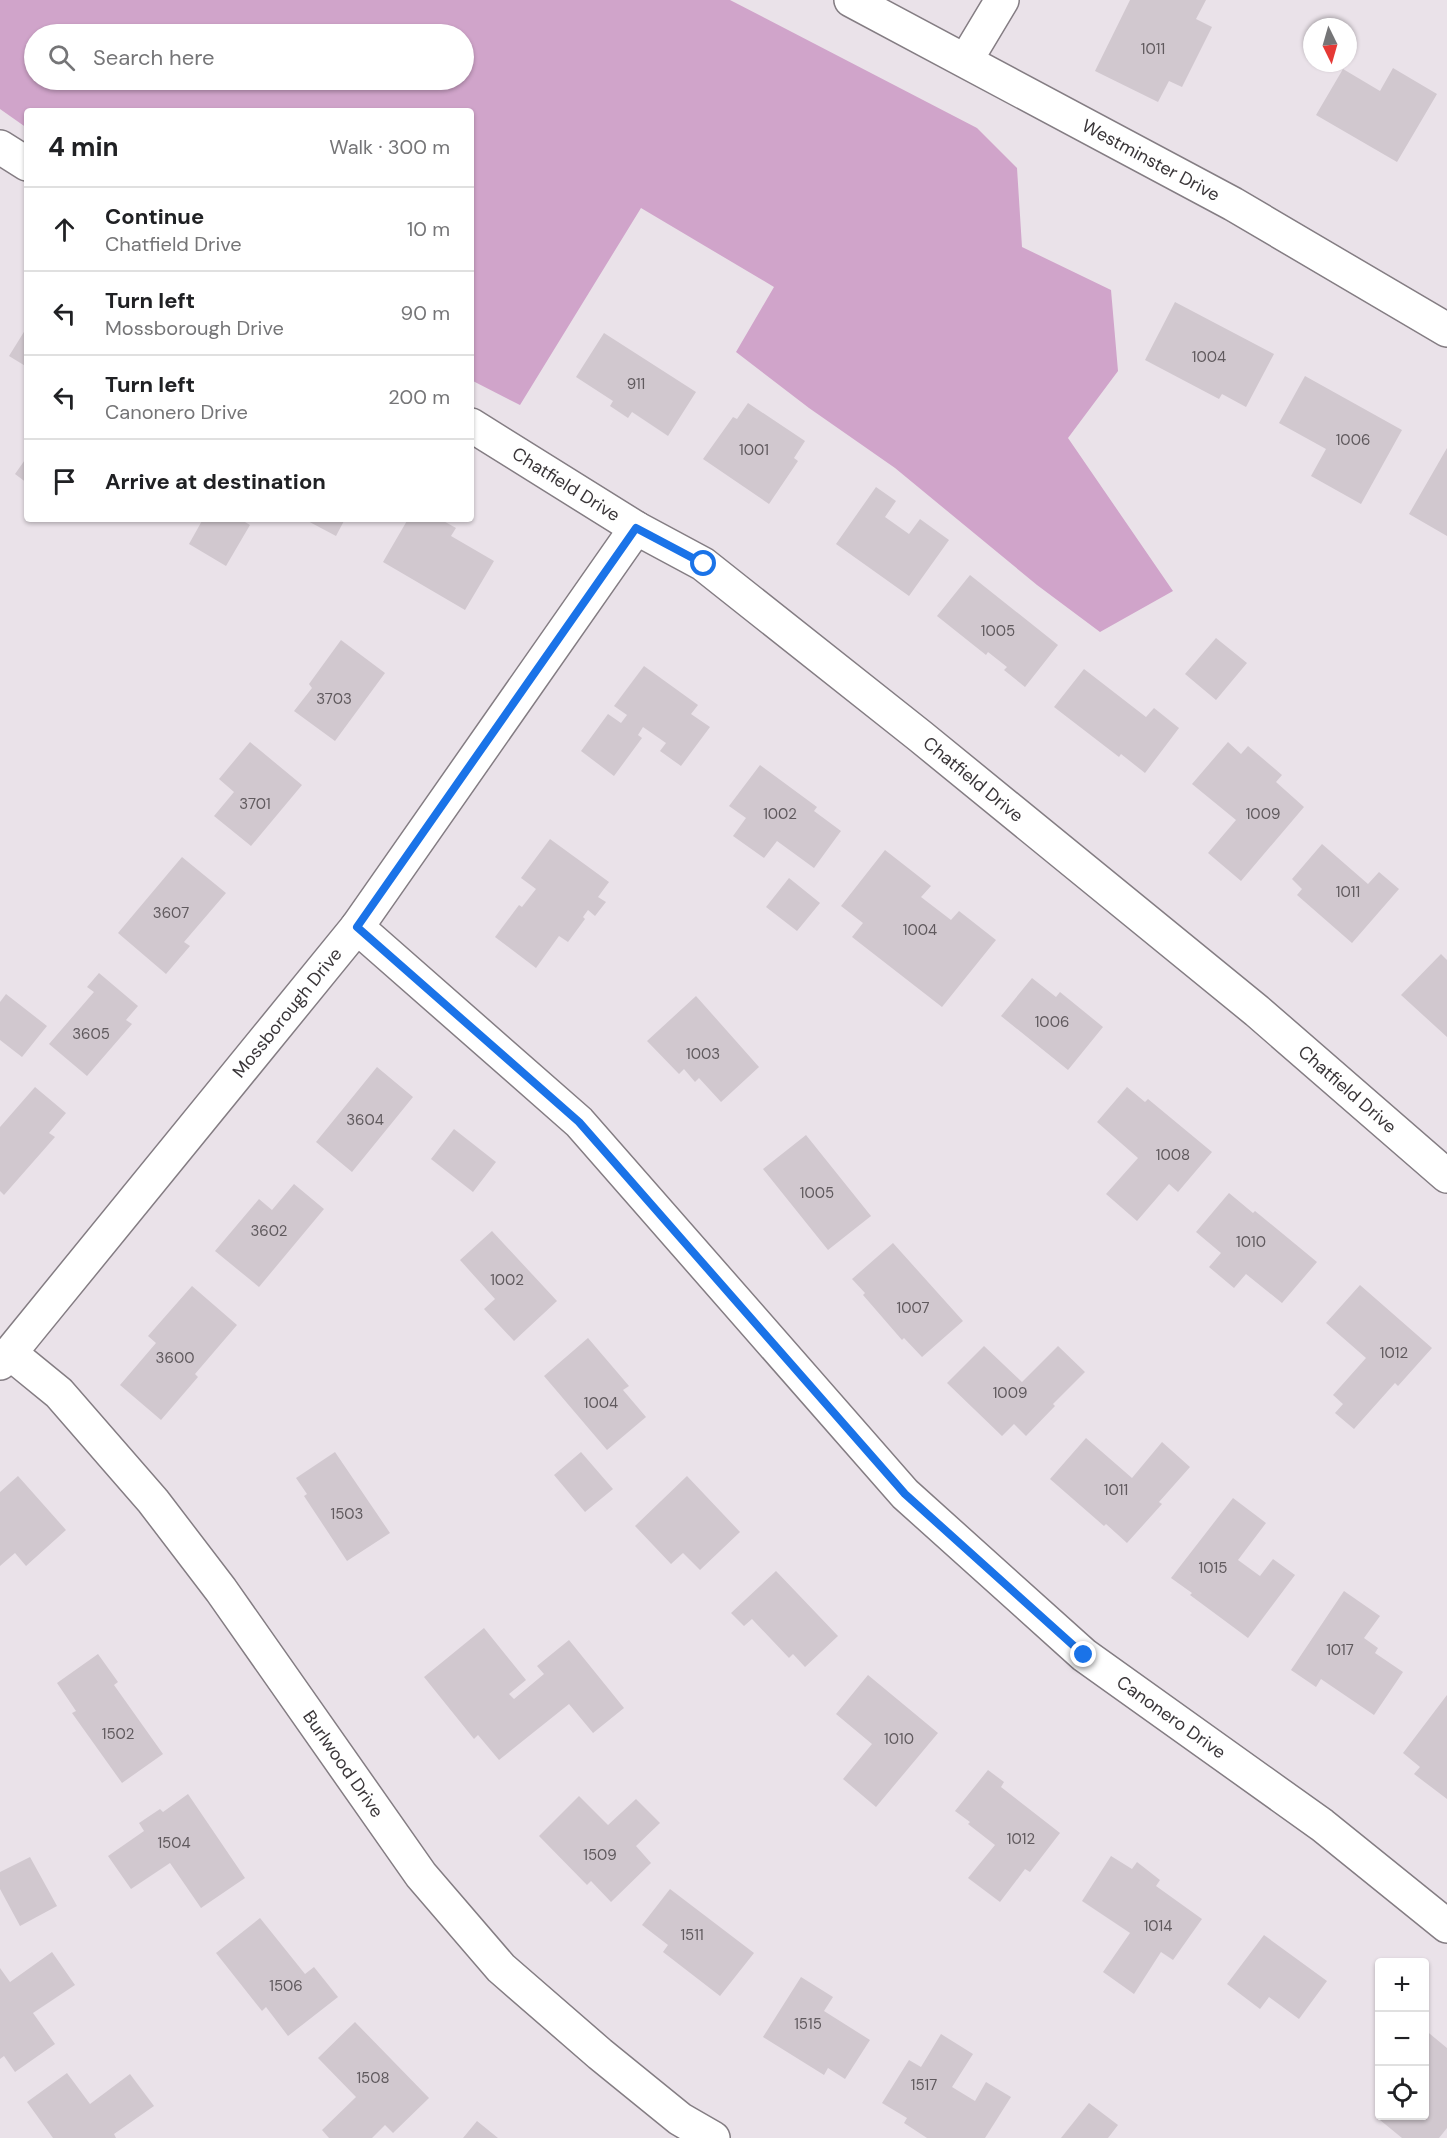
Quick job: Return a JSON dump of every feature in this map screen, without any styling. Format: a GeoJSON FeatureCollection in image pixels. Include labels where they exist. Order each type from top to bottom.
{"type":"FeatureCollection","features":[{"type":"Feature","properties":{"kind":"street","name":"Westminster Drive"},"geometry":{"type":"LineString","coordinates":[[851,0],[1233,204],[1447,330]]}},
{"type":"Feature","properties":{"kind":"street"},"geometry":{"type":"LineString","coordinates":[[966,60],[1002,0]]}},
{"type":"Feature","properties":{"kind":"street"},"geometry":{"type":"LineString","coordinates":[[0,147],[24,162]]}},
{"type":"Feature","properties":{"kind":"street","name":"Chatfield Drive"},"geometry":{"type":"LineString","coordinates":[[474,427],[636,528],[704,564],[920,736],[1257,1011],[1447,1176]]}},
{"type":"Feature","properties":{"kind":"street","name":"Mossborough Drive"},"geometry":{"type":"LineString","coordinates":[[5,1358],[357,927],[636,528]]}},
{"type":"Feature","properties":{"kind":"street","name":"Canonero Drive"},"geometry":{"type":"LineString","coordinates":[[357,927],[579,1122],[905,1494],[1084,1655],[1322,1825],[1447,1926]]}},
{"type":"Feature","properties":{"kind":"street","name":"Burlwood Drive"},"geometry":{"type":"LineString","coordinates":[[5,1358],[59,1393],[153,1501],[221,1590],[421,1875],[501,1968],[662,2105],[680,2119],[713,2138]]}},
{"type":"Feature","properties":{"kind":"shaded area"},"geometry":{"type":"Polygon","coordinates":[[[0,0],[730,0],[977,128],[1017,168],[1022,247],[1111,290],[1118,371],[1068,438],[1173,591],[1100,632],[1037,585],[895,468],[809,408],[736,352],[774,287],[641,208],[520,405],[474,382],[474,108],[24,108],[24,126],[0,109],[0,0]]]}},
{"type":"Feature","properties":{"kind":"building"},"geometry":{"type":"Polygon","coordinates":[[[1130,0],[1206,0],[1196,19],[1212,27],[1182,87],[1169,81],[1158,102],[1095,71],[1130,0]]]}},
{"type":"Feature","properties":{"kind":"building"},"geometry":{"type":"Polygon","coordinates":[[[1393,68],[1437,94],[1397,162],[1316,115],[1341,72],[1348,72],[1380,91],[1393,68]]]}},
{"type":"Feature","properties":{"kind":"building"},"geometry":{"type":"Polygon","coordinates":[[[1175,302],[1274,354],[1246,407],[1222,394],[1219,399],[1145,360],[1175,302]]]}},
{"type":"Feature","properties":{"kind":"building"},"geometry":{"type":"Polygon","coordinates":[[[24,332],[24,365],[9,356],[24,332]]]}},
{"type":"Feature","properties":{"kind":"building"},"geometry":{"type":"Polygon","coordinates":[[[604,333],[696,392],[668,436],[632,412],[628,418],[610,406],[613,401],[576,377],[604,333]]]}},
{"type":"Feature","properties":{"kind":"building"},"geometry":{"type":"Polygon","coordinates":[[[1305,376],[1402,430],[1361,504],[1311,476],[1326,449],[1279,423],[1305,376]]]}},
{"type":"Feature","properties":{"kind":"building"},"geometry":{"type":"Polygon","coordinates":[[[748,403],[805,441],[794,458],[798,461],[769,504],[703,459],[733,417],[737,419],[748,403]]]}},
{"type":"Feature","properties":{"kind":"building"},"geometry":{"type":"Polygon","coordinates":[[[1447,448],[1447,536],[1409,514],[1447,448]]]}},
{"type":"Feature","properties":{"kind":"building"},"geometry":{"type":"Polygon","coordinates":[[[24,461],[24,481],[15,474],[24,461]]]}},
{"type":"Feature","properties":{"kind":"building"},"geometry":{"type":"Polygon","coordinates":[[[876,487],[896,501],[885,517],[909,534],[920,519],[949,540],[909,596],[836,544],[876,487]]]}},
{"type":"Feature","properties":{"kind":"building"},"geometry":{"type":"Polygon","coordinates":[[[201,522],[245,522],[250,525],[226,566],[189,544],[201,522]]]}},
{"type":"Feature","properties":{"kind":"building"},"geometry":{"type":"Polygon","coordinates":[[[310,522],[343,522],[336,536],[310,522]]]}},
{"type":"Feature","properties":{"kind":"building"},"geometry":{"type":"Polygon","coordinates":[[[406,522],[445,522],[456,528],[451,536],[494,561],[465,610],[383,562],[406,522]]]}},
{"type":"Feature","properties":{"kind":"building"},"geometry":{"type":"Polygon","coordinates":[[[970,575],[1058,645],[1025,687],[1004,670],[1007,667],[988,652],[986,655],[937,616],[970,575]]]}},
{"type":"Feature","properties":{"kind":"building"},"geometry":{"type":"Polygon","coordinates":[[[1216,638],[1247,663],[1216,700],[1185,674],[1216,638]]]}},
{"type":"Feature","properties":{"kind":"building"},"geometry":{"type":"Polygon","coordinates":[[[341,640],[385,673],[335,741],[294,711],[312,688],[309,684],[341,640]]]}},
{"type":"Feature","properties":{"kind":"building"},"geometry":{"type":"Polygon","coordinates":[[[644,666],[698,705],[691,714],[710,727],[681,766],[660,751],[666,743],[643,727],[638,735],[642,738],[614,776],[581,751],[608,714],[621,723],[627,715],[614,706],[644,666]]]}},
{"type":"Feature","properties":{"kind":"building"},"geometry":{"type":"Polygon","coordinates":[[[1084,669],[1146,717],[1154,708],[1179,728],[1145,773],[1121,754],[1119,757],[1054,707],[1084,669]]]}},
{"type":"Feature","properties":{"kind":"building"},"geometry":{"type":"Polygon","coordinates":[[[250,742],[302,785],[251,846],[214,816],[234,792],[219,779],[250,742]]]}},
{"type":"Feature","properties":{"kind":"building"},"geometry":{"type":"Polygon","coordinates":[[[1228,742],[1241,754],[1248,746],[1282,775],[1276,782],[1304,807],[1241,881],[1208,853],[1236,820],[1192,784],[1228,742]]]}},
{"type":"Feature","properties":{"kind":"building"},"geometry":{"type":"Polygon","coordinates":[[[760,765],[817,807],[814,811],[841,831],[814,868],[777,841],[764,858],[733,836],[746,818],[729,806],[760,765]]]}},
{"type":"Feature","properties":{"kind":"building"},"geometry":{"type":"Polygon","coordinates":[[[550,839],[609,882],[598,897],[606,902],[595,916],[588,910],[583,917],[585,919],[568,942],[559,936],[536,968],[495,937],[519,905],[522,907],[536,889],[521,878],[550,839]]]}},
{"type":"Feature","properties":{"kind":"building"},"geometry":{"type":"Polygon","coordinates":[[[1322,844],[1368,884],[1379,872],[1399,889],[1352,943],[1297,895],[1302,889],[1292,879],[1322,844]]]}},
{"type":"Feature","properties":{"kind":"building"},"geometry":{"type":"Polygon","coordinates":[[[885,850],[931,886],[921,897],[951,920],[959,911],[996,940],[942,1007],[852,937],[863,923],[841,906],[885,850]]]}},
{"type":"Feature","properties":{"kind":"building"},"geometry":{"type":"Polygon","coordinates":[[[182,857],[226,893],[184,942],[190,946],[166,974],[118,933],[182,857]]]}},
{"type":"Feature","properties":{"kind":"building"},"geometry":{"type":"Polygon","coordinates":[[[789,878],[820,903],[797,931],[766,907],[789,878]]]}},
{"type":"Feature","properties":{"kind":"building"},"geometry":{"type":"Polygon","coordinates":[[[1441,954],[1447,960],[1447,1037],[1401,995],[1441,954]]]}},
{"type":"Feature","properties":{"kind":"building"},"geometry":{"type":"Polygon","coordinates":[[[99,973],[138,1006],[126,1020],[132,1024],[87,1076],[49,1044],[94,992],[87,987],[99,973]]]}},
{"type":"Feature","properties":{"kind":"building"},"geometry":{"type":"Polygon","coordinates":[[[1032,978],[1056,997],[1060,992],[1103,1027],[1068,1070],[1001,1016],[1032,978]]]}},
{"type":"Feature","properties":{"kind":"building"},"geometry":{"type":"Polygon","coordinates":[[[6,994],[47,1026],[22,1057],[0,1040],[0,1002],[6,994]]]}},
{"type":"Feature","properties":{"kind":"building"},"geometry":{"type":"Polygon","coordinates":[[[696,996],[759,1067],[721,1102],[699,1078],[695,1082],[684,1069],[679,1074],[647,1041],[696,996]]]}},
{"type":"Feature","properties":{"kind":"building"},"geometry":{"type":"Polygon","coordinates":[[[377,1067],[413,1097],[352,1172],[316,1142],[377,1067]]]}},
{"type":"Feature","properties":{"kind":"building"},"geometry":{"type":"Polygon","coordinates":[[[35,1087],[66,1113],[49,1133],[55,1137],[4,1195],[0,1191],[0,1127],[35,1087]]]}},
{"type":"Feature","properties":{"kind":"building"},"geometry":{"type":"Polygon","coordinates":[[[1127,1087],[1145,1102],[1148,1099],[1212,1152],[1178,1192],[1169,1184],[1137,1221],[1106,1194],[1138,1158],[1097,1122],[1127,1087]]]}},
{"type":"Feature","properties":{"kind":"building"},"geometry":{"type":"Polygon","coordinates":[[[454,1129],[496,1162],[473,1192],[431,1159],[454,1129]]]}},
{"type":"Feature","properties":{"kind":"building"},"geometry":{"type":"Polygon","coordinates":[[[806,1135],[871,1216],[828,1250],[763,1169],[806,1135]]]}},
{"type":"Feature","properties":{"kind":"building"},"geometry":{"type":"Polygon","coordinates":[[[294,1184],[324,1209],[259,1287],[215,1251],[259,1199],[272,1210],[294,1184]]]}},
{"type":"Feature","properties":{"kind":"building"},"geometry":{"type":"Polygon","coordinates":[[[1229,1193],[1253,1213],[1255,1211],[1317,1262],[1282,1303],[1246,1274],[1234,1288],[1209,1267],[1221,1253],[1196,1232],[1229,1193]]]}},
{"type":"Feature","properties":{"kind":"building"},"geometry":{"type":"Polygon","coordinates":[[[492,1231],[557,1301],[514,1341],[484,1309],[495,1299],[460,1260],[492,1231]]]}},
{"type":"Feature","properties":{"kind":"building"},"geometry":{"type":"Polygon","coordinates":[[[893,1243],[963,1321],[922,1357],[904,1338],[902,1340],[852,1279],[893,1243]]]}},
{"type":"Feature","properties":{"kind":"building"},"geometry":{"type":"Polygon","coordinates":[[[1360,1285],[1432,1348],[1398,1386],[1395,1383],[1354,1429],[1335,1413],[1343,1404],[1333,1395],[1366,1358],[1326,1323],[1360,1285]]]}},
{"type":"Feature","properties":{"kind":"building"},"geometry":{"type":"Polygon","coordinates":[[[192,1286],[237,1325],[195,1374],[198,1377],[161,1420],[120,1385],[156,1343],[148,1336],[192,1286]]]}},
{"type":"Feature","properties":{"kind":"building"},"geometry":{"type":"Polygon","coordinates":[[[588,1338],[629,1386],[623,1390],[646,1417],[607,1450],[544,1376],[588,1338]]]}},
{"type":"Feature","properties":{"kind":"building"},"geometry":{"type":"Polygon","coordinates":[[[984,1346],[1022,1382],[1058,1346],[1085,1372],[1053,1404],[1055,1406],[1026,1436],[1014,1424],[1002,1436],[947,1383],[984,1346]]]}},
{"type":"Feature","properties":{"kind":"building"},"geometry":{"type":"Polygon","coordinates":[[[1086,1438],[1132,1478],[1162,1442],[1190,1467],[1159,1502],[1162,1504],[1127,1543],[1050,1479],[1086,1438]]]}},
{"type":"Feature","properties":{"kind":"building"},"geometry":{"type":"Polygon","coordinates":[[[335,1452],[390,1533],[347,1561],[304,1496],[307,1494],[296,1478],[335,1452]]]}},
{"type":"Feature","properties":{"kind":"building"},"geometry":{"type":"Polygon","coordinates":[[[581,1452],[613,1489],[585,1512],[554,1475],[581,1452]]]}},
{"type":"Feature","properties":{"kind":"building"},"geometry":{"type":"Polygon","coordinates":[[[18,1476],[66,1530],[26,1566],[15,1553],[0,1566],[0,1492],[18,1476]]]}},
{"type":"Feature","properties":{"kind":"building"},"geometry":{"type":"Polygon","coordinates":[[[687,1476],[740,1532],[700,1570],[683,1553],[671,1564],[635,1526],[687,1476]]]}},
{"type":"Feature","properties":{"kind":"building"},"geometry":{"type":"Polygon","coordinates":[[[1233,1498],[1266,1523],[1238,1560],[1260,1576],[1273,1559],[1295,1575],[1248,1638],[1171,1578],[1233,1498]]]}},
{"type":"Feature","properties":{"kind":"building"},"geometry":{"type":"Polygon","coordinates":[[[776,1571],[838,1636],[805,1667],[793,1654],[789,1658],[752,1619],[744,1626],[731,1613],[776,1571]]]}},
{"type":"Feature","properties":{"kind":"building"},"geometry":{"type":"Polygon","coordinates":[[[1344,1591],[1380,1616],[1364,1638],[1378,1648],[1375,1653],[1403,1672],[1374,1715],[1321,1679],[1316,1687],[1291,1670],[1344,1591]]]}},
{"type":"Feature","properties":{"kind":"building"},"geometry":{"type":"Polygon","coordinates":[[[484,1628],[526,1680],[509,1694],[514,1699],[544,1674],[537,1666],[569,1640],[624,1708],[593,1733],[569,1704],[499,1760],[478,1735],[474,1739],[424,1677],[484,1628]]]}},
{"type":"Feature","properties":{"kind":"building"},"geometry":{"type":"Polygon","coordinates":[[[98,1654],[118,1682],[114,1685],[163,1754],[122,1783],[72,1713],[76,1711],[57,1683],[98,1654]]]}},
{"type":"Feature","properties":{"kind":"building"},"geometry":{"type":"Polygon","coordinates":[[[868,1675],[938,1733],[876,1807],[843,1779],[872,1744],[836,1714],[868,1675]]]}},
{"type":"Feature","properties":{"kind":"building"},"geometry":{"type":"Polygon","coordinates":[[[1447,1695],[1447,1799],[1414,1774],[1420,1767],[1403,1753],[1447,1695]]]}},
{"type":"Feature","properties":{"kind":"building"},"geometry":{"type":"Polygon","coordinates":[[[988,1770],[1004,1782],[1001,1787],[1060,1833],[1030,1872],[1025,1869],[1000,1902],[968,1878],[995,1845],[955,1811],[988,1770]]]}},
{"type":"Feature","properties":{"kind":"building"},"geometry":{"type":"Polygon","coordinates":[[[188,1794],[245,1878],[201,1908],[170,1863],[131,1889],[108,1856],[144,1831],[139,1823],[160,1809],[163,1812],[188,1794]]]}},
{"type":"Feature","properties":{"kind":"building"},"geometry":{"type":"Polygon","coordinates":[[[579,1796],[608,1825],[636,1799],[660,1823],[636,1846],[651,1863],[611,1902],[591,1881],[587,1885],[539,1836],[579,1796]]]}},
{"type":"Feature","properties":{"kind":"building"},"geometry":{"type":"Polygon","coordinates":[[[1111,1856],[1132,1869],[1137,1862],[1160,1880],[1156,1886],[1202,1919],[1173,1960],[1161,1952],[1134,1994],[1103,1972],[1130,1933],[1082,1901],[1111,1856]]]}},
{"type":"Feature","properties":{"kind":"building"},"geometry":{"type":"Polygon","coordinates":[[[30,1857],[57,1906],[20,1926],[0,1889],[0,1872],[30,1857]]]}},
{"type":"Feature","properties":{"kind":"building"},"geometry":{"type":"Polygon","coordinates":[[[670,1889],[754,1953],[720,1996],[663,1952],[668,1945],[642,1925],[670,1889]]]}},
{"type":"Feature","properties":{"kind":"building"},"geometry":{"type":"Polygon","coordinates":[[[260,1918],[305,1974],[314,1967],[338,1997],[288,2036],[266,2007],[262,2011],[216,1953],[260,1918]]]}},
{"type":"Feature","properties":{"kind":"building"},"geometry":{"type":"Polygon","coordinates":[[[1264,1935],[1327,1981],[1299,2019],[1269,1997],[1260,2009],[1227,1984],[1264,1935]]]}},
{"type":"Feature","properties":{"kind":"building"},"geometry":{"type":"Polygon","coordinates":[[[52,1952],[75,1985],[33,2013],[55,2044],[15,2072],[4,2056],[0,2059],[0,1968],[10,1982],[52,1952]]]}},
{"type":"Feature","properties":{"kind":"building"},"geometry":{"type":"Polygon","coordinates":[[[801,1977],[833,1997],[824,2011],[870,2040],[845,2079],[828,2068],[824,2075],[763,2037],[801,1977]]]}},
{"type":"Feature","properties":{"kind":"building"},"geometry":{"type":"Polygon","coordinates":[[[355,2022],[429,2098],[393,2133],[385,2125],[372,2138],[329,2138],[322,2130],[356,2097],[318,2058],[355,2022]]]}},
{"type":"Feature","properties":{"kind":"building"},"geometry":{"type":"Polygon","coordinates":[[[1429,2033],[1447,2048],[1447,2128],[1439,2138],[1402,2138],[1380,2120],[1429,2120],[1429,2033]]]}},
{"type":"Feature","properties":{"kind":"building"},"geometry":{"type":"Polygon","coordinates":[[[941,2034],[973,2054],[952,2087],[975,2101],[986,2082],[1011,2097],[985,2138],[927,2138],[904,2123],[907,2118],[882,2103],[909,2060],[921,2067],[941,2034]]]}},
{"type":"Feature","properties":{"kind":"building"},"geometry":{"type":"Polygon","coordinates":[[[67,2073],[90,2104],[130,2074],[154,2106],[114,2134],[116,2138],[53,2138],[27,2102],[67,2073]]]}},
{"type":"Feature","properties":{"kind":"building"},"geometry":{"type":"Polygon","coordinates":[[[1089,2103],[1118,2125],[1108,2138],[1061,2138],[1089,2103]]]}},
{"type":"Feature","properties":{"kind":"building"},"geometry":{"type":"Polygon","coordinates":[[[477,2121],[498,2138],[463,2138],[477,2121]]]}},
{"type":"Feature","properties":{"kind":"route"},"geometry":{"type":"LineString","coordinates":[[704,564],[636,528],[357,927],[579,1122],[905,1494],[1084,1655]]}}]}
